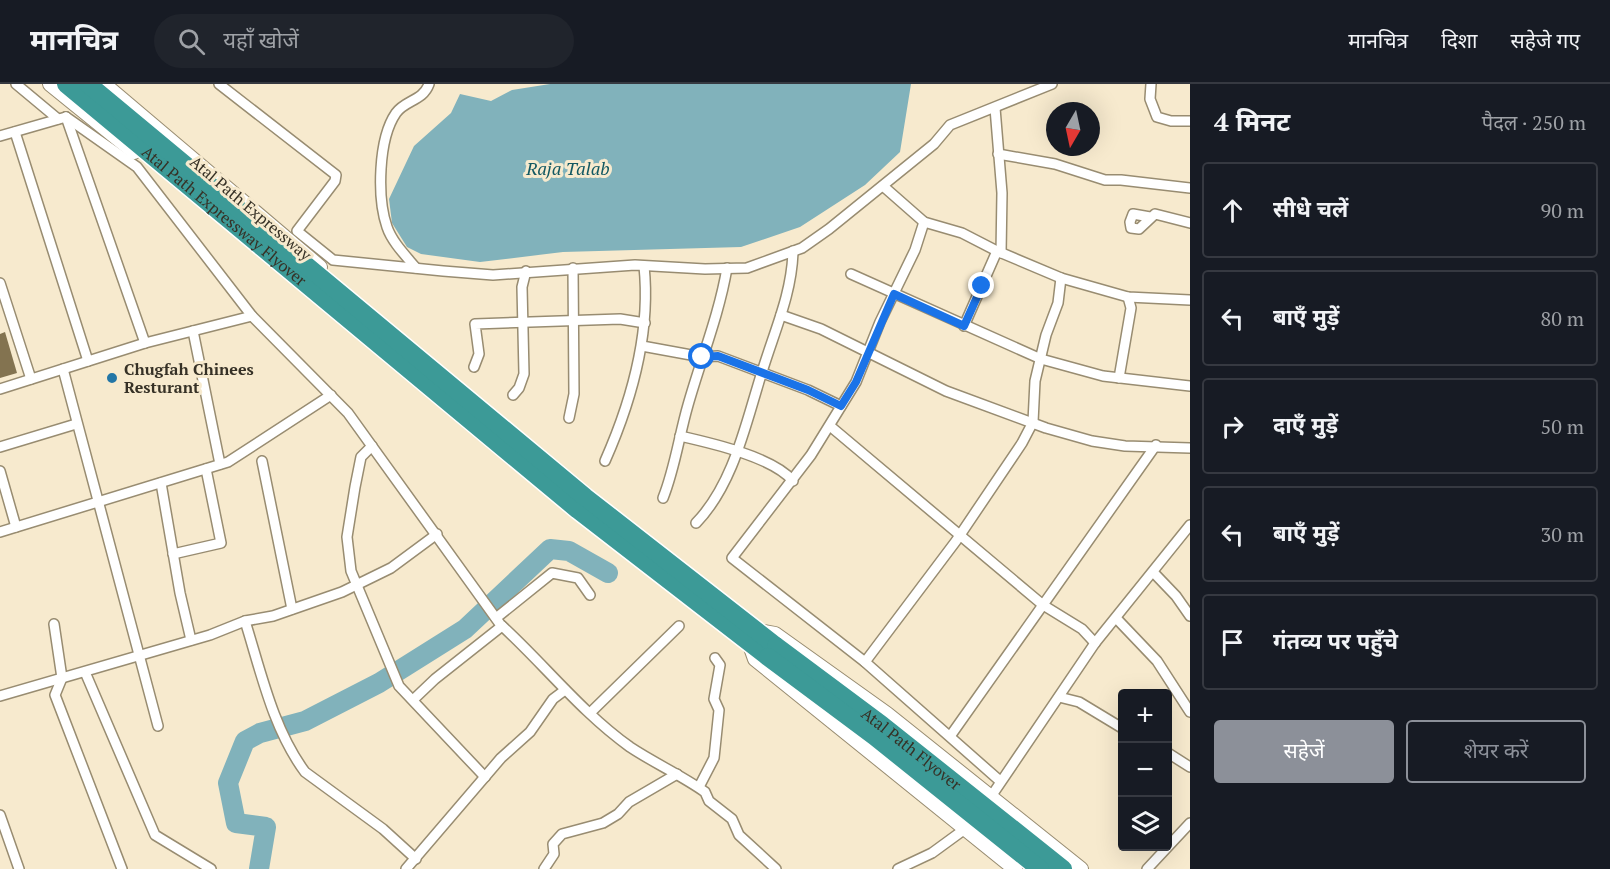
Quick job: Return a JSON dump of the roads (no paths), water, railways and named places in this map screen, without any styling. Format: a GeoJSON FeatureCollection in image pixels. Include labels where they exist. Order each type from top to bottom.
{"type":"FeatureCollection","features":[{"type":"Feature","properties":{"kind":"highway","name":"Atal Path Expressway Flyover"},"geometry":{"type":"LineString","coordinates":[[66,84],[319,284],[582,504]]}},
{"type":"Feature","properties":{"kind":"highway","name":"Atal Path Expressway Flyover"},"geometry":{"type":"LineString","coordinates":[[88,84],[319,284]]}},
{"type":"Feature","properties":{"kind":"highway","name":"Atal Path Flyover"},"geometry":{"type":"LineString","coordinates":[[582,504],[772,651],[882,725],[1063,869]]}},
{"type":"Feature","properties":{"kind":"highway","name":"Atal Path Flyover"},"geometry":{"type":"LineString","coordinates":[[772,651],[1040,869]]}},
{"type":"Feature","properties":{"kind":"street"},"geometry":{"type":"LineString","coordinates":[[16,84],[62,118],[137,167],[252,316],[331,395],[372,446],[502,626],[565,690],[630,747],[705,792],[710,801],[732,819],[739,835],[776,869]]}},
{"type":"Feature","properties":{"kind":"street"},"geometry":{"type":"LineString","coordinates":[[50,84],[290,278],[389,341]]}},
{"type":"Feature","properties":{"kind":"street","name":"Atal Path Expressway"},"geometry":{"type":"LineString","coordinates":[[104,84],[283,233],[389,341]]}},
{"type":"Feature","properties":{"kind":"street"},"geometry":{"type":"LineString","coordinates":[[219,84],[336,175],[335,181],[297,231],[333,260],[493,275],[573,268],[644,266],[747,268],[793,251],[829,230],[934,144],[950,125],[1052,84]]}},
{"type":"Feature","properties":{"kind":"street"},"geometry":{"type":"LineString","coordinates":[[416,268],[388,229],[381,204],[381,176],[383,152],[392,119],[399,108],[420,98],[429,84]]}},
{"type":"Feature","properties":{"kind":"street"},"geometry":{"type":"LineString","coordinates":[[1151,84],[1150,99],[1157,117],[1171,121],[1190,121]]}},
{"type":"Feature","properties":{"kind":"street"},"geometry":{"type":"LineString","coordinates":[[964,326],[999,252],[1002,193],[995,108]]}},
{"type":"Feature","properties":{"kind":"street"},"geometry":{"type":"LineString","coordinates":[[0,136],[62,118]]}},
{"type":"Feature","properties":{"kind":"street"},"geometry":{"type":"LineString","coordinates":[[62,118],[145,343]]}},
{"type":"Feature","properties":{"kind":"street"},"geometry":{"type":"LineString","coordinates":[[15,132],[88,361]]}},
{"type":"Feature","properties":{"kind":"street"},"geometry":{"type":"LineString","coordinates":[[998,154],[1056,164],[1105,180],[1190,188]]}},
{"type":"Feature","properties":{"kind":"street"},"geometry":{"type":"LineString","coordinates":[[883,186],[916,211],[924,222],[962,233],[999,252],[1061,278],[1128,297],[1190,300]]}},
{"type":"Feature","properties":{"kind":"street"},"geometry":{"type":"LineString","coordinates":[[1150,217],[1155,214],[1190,223]]}},
{"type":"Feature","properties":{"kind":"street"},"geometry":{"type":"LineString","coordinates":[[924,222],[915,250],[867,352],[856,382],[793,481],[732,558],[865,662],[951,735],[1000,781]]}},
{"type":"Feature","properties":{"kind":"street"},"geometry":{"type":"LineString","coordinates":[[696,523],[725,480],[736,451],[788,292],[793,251]]}},
{"type":"Feature","properties":{"kind":"street"},"geometry":{"type":"LineString","coordinates":[[605,461],[615,439],[642,346],[648,299],[644,266]]}},
{"type":"Feature","properties":{"kind":"street"},"geometry":{"type":"LineString","coordinates":[[569,418],[574,394],[573,268]]}},
{"type":"Feature","properties":{"kind":"street"},"geometry":{"type":"LineString","coordinates":[[663,498],[671,479],[680,436],[702,357],[723,295],[728,268]]}},
{"type":"Feature","properties":{"kind":"street"},"geometry":{"type":"LineString","coordinates":[[513,395],[524,374],[526,352],[522,322],[522,287],[526,271]]}},
{"type":"Feature","properties":{"kind":"street"},"geometry":{"type":"LineString","coordinates":[[851,274],[1041,359],[1119,378],[1190,386]]}},
{"type":"Feature","properties":{"kind":"street"},"geometry":{"type":"LineString","coordinates":[[865,662],[960,536],[1022,443],[1032,422],[1033,400],[1041,359],[1058,303],[1061,278]]}},
{"type":"Feature","properties":{"kind":"street"},"geometry":{"type":"LineString","coordinates":[[0,282],[31,379]]}},
{"type":"Feature","properties":{"kind":"street"},"geometry":{"type":"LineString","coordinates":[[1119,378],[1131,308],[1128,297]]}},
{"type":"Feature","properties":{"kind":"street"},"geometry":{"type":"LineString","coordinates":[[781,315],[821,329],[946,391],[1032,422],[1092,441],[1125,446],[1156,445],[1190,448]]}},
{"type":"Feature","properties":{"kind":"street"},"geometry":{"type":"LineString","coordinates":[[0,389],[145,343],[252,316]]}},
{"type":"Feature","properties":{"kind":"street"},"geometry":{"type":"LineString","coordinates":[[474,367],[479,354],[475,324],[620,319],[645,323]]}},
{"type":"Feature","properties":{"kind":"street"},"geometry":{"type":"LineString","coordinates":[[193,331],[220,464]]}},
{"type":"Feature","properties":{"kind":"street"},"geometry":{"type":"LineString","coordinates":[[642,346],[702,357],[718,356],[808,390],[841,406]]}},
{"type":"Feature","properties":{"kind":"street"},"geometry":{"type":"LineString","coordinates":[[63,369],[158,726]]}},
{"type":"Feature","properties":{"kind":"street"},"geometry":{"type":"LineString","coordinates":[[0,532],[220,464],[331,395]]}},
{"type":"Feature","properties":{"kind":"street"},"geometry":{"type":"LineString","coordinates":[[0,447],[76,424]]}},
{"type":"Feature","properties":{"kind":"street"},"geometry":{"type":"LineString","coordinates":[[830,426],[1043,605],[1082,629],[1095,643]]}},
{"type":"Feature","properties":{"kind":"street"},"geometry":{"type":"LineString","coordinates":[[680,436],[736,451],[786,473],[793,481]]}},
{"type":"Feature","properties":{"kind":"street"},"geometry":{"type":"LineString","coordinates":[[951,735],[1156,445]]}},
{"type":"Feature","properties":{"kind":"street"},"geometry":{"type":"LineString","coordinates":[[372,446],[362,457],[347,537],[351,571],[359,585],[366,611],[390,670],[399,686],[414,699],[485,777]]}},
{"type":"Feature","properties":{"kind":"street"},"geometry":{"type":"LineString","coordinates":[[262,461],[292,609]]}},
{"type":"Feature","properties":{"kind":"street"},"geometry":{"type":"LineString","coordinates":[[173,554],[221,543],[207,469]]}},
{"type":"Feature","properties":{"kind":"street"},"geometry":{"type":"LineString","coordinates":[[0,471],[16,527]]}},
{"type":"Feature","properties":{"kind":"street"},"geometry":{"type":"LineString","coordinates":[[161,483],[191,640]]}},
{"type":"Feature","properties":{"kind":"street"},"geometry":{"type":"LineString","coordinates":[[898,869],[932,853],[966,830],[992,796],[1095,643],[1190,525]]}},
{"type":"Feature","properties":{"kind":"street"},"geometry":{"type":"LineString","coordinates":[[0,696],[191,640],[245,621],[273,616],[359,585],[392,568],[437,534]]}},
{"type":"Feature","properties":{"kind":"street"},"geometry":{"type":"LineString","coordinates":[[496,618],[552,573],[578,578],[590,595]]}},
{"type":"Feature","properties":{"kind":"street"},"geometry":{"type":"LineString","coordinates":[[1153,573],[1176,596],[1190,616]]}},
{"type":"Feature","properties":{"kind":"street"},"geometry":{"type":"LineString","coordinates":[[1116,618],[1157,661],[1190,712]]}},
{"type":"Feature","properties":{"kind":"street"},"geometry":{"type":"LineString","coordinates":[[245,621],[284,739],[296,760],[305,772],[383,829],[416,859]]}},
{"type":"Feature","properties":{"kind":"street"},"geometry":{"type":"LineString","coordinates":[[54,624],[62,678],[55,694],[122,869]]}},
{"type":"Feature","properties":{"kind":"street"},"geometry":{"type":"LineString","coordinates":[[414,699],[435,679],[502,626]]}},
{"type":"Feature","properties":{"kind":"street"},"geometry":{"type":"LineString","coordinates":[[590,713],[679,626]]}},
{"type":"Feature","properties":{"kind":"street"},"geometry":{"type":"LineString","coordinates":[[1015,869],[755,659],[753,637],[775,634],[886,714],[1081,869]]}},
{"type":"Feature","properties":{"kind":"street"},"geometry":{"type":"LineString","coordinates":[[699,787],[714,758],[719,711],[714,699],[720,665],[715,658]]}},
{"type":"Feature","properties":{"kind":"street"},"geometry":{"type":"LineString","coordinates":[[85,672],[155,836],[211,869]]}},
{"type":"Feature","properties":{"kind":"street"},"geometry":{"type":"LineString","coordinates":[[406,869],[501,758],[530,732],[553,699],[565,690]]}},
{"type":"Feature","properties":{"kind":"street"},"geometry":{"type":"LineString","coordinates":[[1059,697],[1079,702],[1118,726]]}},
{"type":"Feature","properties":{"kind":"street"},"geometry":{"type":"LineString","coordinates":[[1172,756],[1190,767]]}},
{"type":"Feature","properties":{"kind":"street"},"geometry":{"type":"LineString","coordinates":[[544,869],[554,854],[553,844],[562,834],[603,823],[618,814],[628,802],[677,774]]}},
{"type":"Feature","properties":{"kind":"street"},"geometry":{"type":"LineString","coordinates":[[0,815],[19,869]]}},
{"type":"Feature","properties":{"kind":"street"},"geometry":{"type":"LineString","coordinates":[[1147,869],[1190,824]]}},
{"type":"Feature","properties":{"kind":"water","name":"Raja Talab"},"geometry":{"type":"Polygon","coordinates":[[[550,84],[911,84],[900,152],[865,185],[800,227],[741,247],[563,252],[480,262],[421,254],[407,247],[392,223],[389,199],[414,146],[451,113],[460,94],[491,101],[512,90],[550,84]]]}},
{"type":"Feature","properties":{"kind":"waterway"},"geometry":{"type":"LineString","coordinates":[[259,869],[266,827],[236,823],[228,783],[245,741],[260,733],[305,721],[379,683],[465,629],[550,549],[569,551],[608,573]]}},
{"type":"Feature","properties":{"kind":"place","name":"Chugfah Chinees Resturant"},"geometry":{"type":"Point","coordinates":[112,378]}}]}
